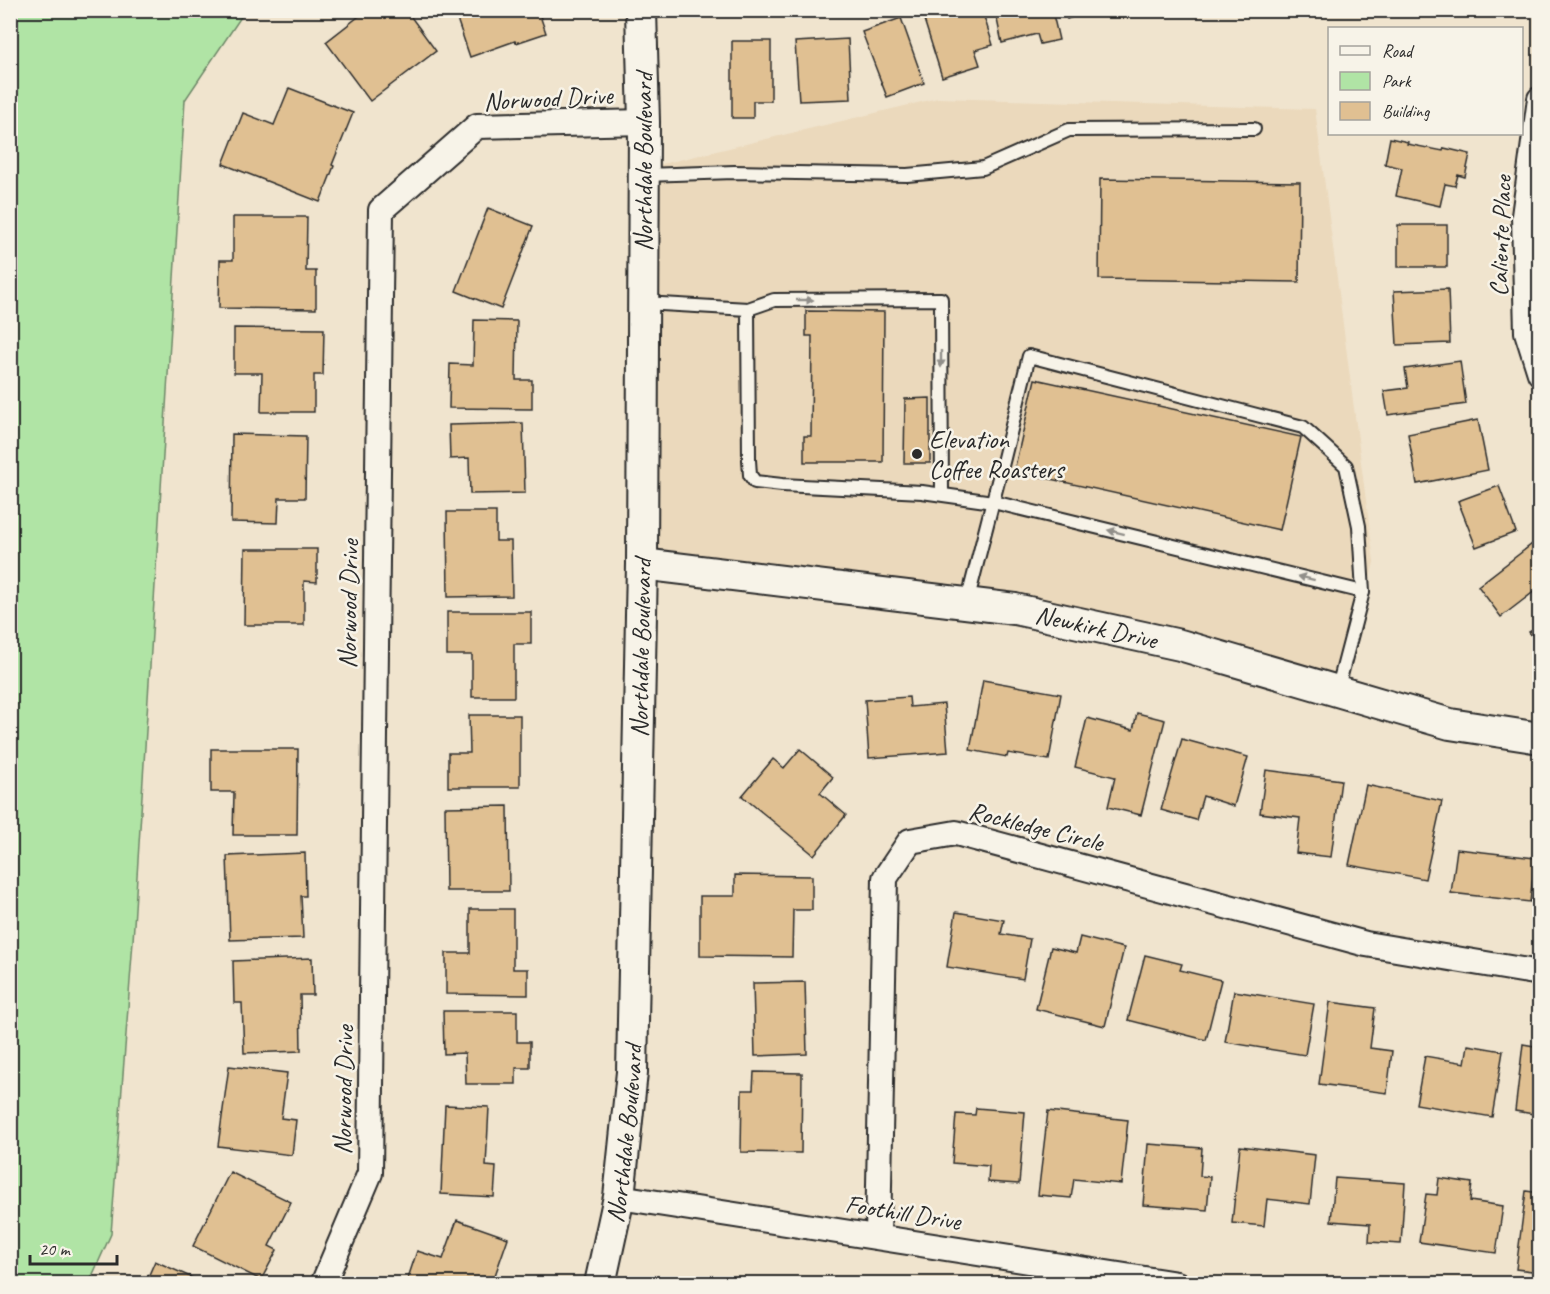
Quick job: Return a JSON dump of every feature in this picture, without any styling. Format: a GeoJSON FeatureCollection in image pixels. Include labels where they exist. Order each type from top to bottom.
{"type":"FeatureCollection","features":[{"type":"Feature","properties":{"kind":"street","name":"Northdale Boulevard"},"geometry":{"type":"LineString","coordinates":[[600,1284],[619,1197],[632,1072],[642,564],[644,122],[641,10]]}},
{"type":"Feature","properties":{"kind":"street","name":"Caliente Place"},"geometry":{"type":"LineString","coordinates":[[1539,99],[1524,216],[1527,333],[1539,373]]}},
{"type":"Feature","properties":{"kind":"street","name":"Norwood Drive"},"geometry":{"type":"LineString","coordinates":[[323,1284],[370,1173],[381,210],[477,126],[644,122]]}},
{"type":"Feature","properties":{"kind":"street","name":"Newkirk Drive"},"geometry":{"type":"LineString","coordinates":[[642,564],[1015,609],[1180,645],[1450,724],[1539,738]]}},
{"type":"Feature","properties":{"kind":"street","name":"Rockledge Circle"},"geometry":{"type":"LineString","coordinates":[[878,1237],[885,878],[910,841],[956,833],[1366,944],[1539,973]]}},
{"type":"Feature","properties":{"kind":"street","name":"Foothill Drive"},"geometry":{"type":"LineString","coordinates":[[619,1197],[1177,1284]]}},
{"type":"Feature","properties":{"kind":"lane"},"geometry":{"type":"LineString","coordinates":[[644,175],[734,172],[907,175],[983,168],[1069,130],[1254,129]]}},
{"type":"Feature","properties":{"kind":"lane"},"geometry":{"type":"LineString","coordinates":[[643,303],[748,309],[774,300],[940,299],[942,494]]}},
{"type":"Feature","properties":{"kind":"lane"},"geometry":{"type":"LineString","coordinates":[[748,309],[749,460],[750,475],[755,482],[922,492],[993,502],[1363,592]]}},
{"type":"Feature","properties":{"kind":"lane"},"geometry":{"type":"LineString","coordinates":[[966,603],[1029,356],[1303,427],[1346,466],[1359,526],[1363,592],[1337,691]]}},
{"type":"Feature","properties":{"kind":"shaded area"},"geometry":{"type":"Polygon","coordinates":[[[938,98],[1315,109],[1374,562],[1347,677],[1183,629],[1017,593],[657,549],[658,165],[938,98]]]}},
{"type":"Feature","properties":{"kind":"green space"},"geometry":{"type":"Polygon","coordinates":[[[10,11],[245,11],[185,100],[133,941],[111,1234],[89,1283],[11,1283],[10,11]]]}},
{"type":"Feature","properties":{"kind":"building"},"geometry":{"type":"Polygon","coordinates":[[[367,10],[406,10],[436,51],[370,101],[326,42],[367,10]]]}},
{"type":"Feature","properties":{"kind":"building"},"geometry":{"type":"Polygon","coordinates":[[[454,10],[538,10],[546,33],[470,57],[454,10]]]}},
{"type":"Feature","properties":{"kind":"building"},"geometry":{"type":"Polygon","coordinates":[[[921,10],[982,10],[993,45],[975,50],[980,65],[942,77],[921,10]]]}},
{"type":"Feature","properties":{"kind":"building"},"geometry":{"type":"Polygon","coordinates":[[[995,10],[1052,10],[1059,40],[1040,44],[1037,34],[1002,43],[995,10]]]}},
{"type":"Feature","properties":{"kind":"building"},"geometry":{"type":"Polygon","coordinates":[[[1063,10],[1092,10],[1067,19],[1063,10]]]}},
{"type":"Feature","properties":{"kind":"building"},"geometry":{"type":"Polygon","coordinates":[[[901,18],[924,83],[887,97],[862,32],[901,18]]]}},
{"type":"Feature","properties":{"kind":"building"},"geometry":{"type":"Polygon","coordinates":[[[848,39],[851,99],[799,101],[795,42],[848,39]]]}},
{"type":"Feature","properties":{"kind":"building"},"geometry":{"type":"Polygon","coordinates":[[[732,41],[771,41],[771,101],[753,101],[753,118],[732,118],[732,41]]]}},
{"type":"Feature","properties":{"kind":"building"},"geometry":{"type":"Polygon","coordinates":[[[289,88],[353,113],[320,202],[223,164],[243,113],[274,125],[289,88]]]}},
{"type":"Feature","properties":{"kind":"building"},"geometry":{"type":"Polygon","coordinates":[[[1390,138],[1408,142],[1407,144],[1443,151],[1444,148],[1470,154],[1465,177],[1458,175],[1455,186],[1445,184],[1440,206],[1396,196],[1402,168],[1385,164],[1390,138]]]}},
{"type":"Feature","properties":{"kind":"building"},"geometry":{"type":"Polygon","coordinates":[[[1100,179],[1300,182],[1299,282],[1099,279],[1100,179]]]}},
{"type":"Feature","properties":{"kind":"building"},"geometry":{"type":"Polygon","coordinates":[[[488,208],[533,226],[501,309],[456,291],[488,208]]]}},
{"type":"Feature","properties":{"kind":"building"},"geometry":{"type":"Polygon","coordinates":[[[233,217],[307,217],[306,271],[316,271],[316,309],[219,308],[220,260],[233,260],[233,217]]]}},
{"type":"Feature","properties":{"kind":"building"},"geometry":{"type":"Polygon","coordinates":[[[1398,225],[1447,225],[1447,267],[1398,267],[1398,225]]]}},
{"type":"Feature","properties":{"kind":"building"},"geometry":{"type":"Polygon","coordinates":[[[1448,289],[1450,343],[1397,345],[1394,291],[1448,289]]]}},
{"type":"Feature","properties":{"kind":"building"},"geometry":{"type":"Polygon","coordinates":[[[806,311],[884,312],[883,462],[804,462],[804,436],[811,436],[812,336],[806,336],[806,311]]]}},
{"type":"Feature","properties":{"kind":"building"},"geometry":{"type":"Polygon","coordinates":[[[474,320],[517,321],[516,380],[532,380],[532,409],[449,408],[450,364],[473,365],[474,320]]]}},
{"type":"Feature","properties":{"kind":"building"},"geometry":{"type":"Polygon","coordinates":[[[234,328],[324,329],[323,375],[314,375],[314,412],[261,412],[262,373],[234,373],[234,328]]]}},
{"type":"Feature","properties":{"kind":"building"},"geometry":{"type":"Polygon","coordinates":[[[1460,361],[1466,404],[1388,415],[1384,391],[1408,388],[1405,369],[1460,361]]]}},
{"type":"Feature","properties":{"kind":"building"},"geometry":{"type":"Polygon","coordinates":[[[1035,379],[1301,437],[1280,530],[1014,471],[1035,379]]]}},
{"type":"Feature","properties":{"kind":"building"},"geometry":{"type":"Polygon","coordinates":[[[930,398],[930,463],[904,463],[905,399],[930,398]]]}},
{"type":"Feature","properties":{"kind":"building"},"geometry":{"type":"Polygon","coordinates":[[[1478,420],[1488,470],[1417,484],[1408,434],[1478,420]]]}},
{"type":"Feature","properties":{"kind":"building"},"geometry":{"type":"Polygon","coordinates":[[[523,423],[525,493],[470,494],[469,458],[450,459],[449,425],[523,423]]]}},
{"type":"Feature","properties":{"kind":"building"},"geometry":{"type":"Polygon","coordinates":[[[232,434],[306,436],[305,498],[279,498],[278,523],[231,522],[232,434]]]}},
{"type":"Feature","properties":{"kind":"building"},"geometry":{"type":"Polygon","coordinates":[[[1499,486],[1516,532],[1476,547],[1458,501],[1499,486]]]}},
{"type":"Feature","properties":{"kind":"building"},"geometry":{"type":"Polygon","coordinates":[[[447,512],[496,512],[496,541],[511,541],[512,596],[448,597],[447,512]]]}},
{"type":"Feature","properties":{"kind":"building"},"geometry":{"type":"Polygon","coordinates":[[[1536,541],[1540,545],[1540,587],[1501,617],[1478,586],[1536,541]]]}},
{"type":"Feature","properties":{"kind":"building"},"geometry":{"type":"Polygon","coordinates":[[[245,549],[317,549],[317,582],[304,581],[304,625],[244,625],[245,549]]]}},
{"type":"Feature","properties":{"kind":"building"},"geometry":{"type":"Polygon","coordinates":[[[447,612],[531,612],[531,644],[514,644],[514,697],[472,697],[472,655],[447,655],[447,612]]]}},
{"type":"Feature","properties":{"kind":"building"},"geometry":{"type":"Polygon","coordinates":[[[1540,625],[1540,648],[1529,632],[1540,625]]]}},
{"type":"Feature","properties":{"kind":"building"},"geometry":{"type":"Polygon","coordinates":[[[983,680],[1061,694],[1049,760],[1008,753],[1007,757],[970,750],[983,680]]]}},
{"type":"Feature","properties":{"kind":"building"},"geometry":{"type":"Polygon","coordinates":[[[909,697],[910,707],[944,704],[948,752],[869,758],[865,700],[909,697]]]}},
{"type":"Feature","properties":{"kind":"building"},"geometry":{"type":"Polygon","coordinates":[[[1137,713],[1165,720],[1141,815],[1108,807],[1115,777],[1075,767],[1087,718],[1133,730],[1137,713]]]}},
{"type":"Feature","properties":{"kind":"building"},"geometry":{"type":"Polygon","coordinates":[[[469,715],[520,715],[520,787],[448,787],[448,753],[470,753],[469,715]]]}},
{"type":"Feature","properties":{"kind":"building"},"geometry":{"type":"Polygon","coordinates":[[[1182,739],[1248,757],[1234,806],[1203,796],[1196,820],[1161,810],[1182,739]]]}},
{"type":"Feature","properties":{"kind":"building"},"geometry":{"type":"Polygon","coordinates":[[[211,749],[298,749],[297,835],[233,835],[234,792],[211,792],[211,749]]]}},
{"type":"Feature","properties":{"kind":"building"},"geometry":{"type":"Polygon","coordinates":[[[800,749],[833,777],[820,793],[846,815],[814,855],[742,796],[773,759],[784,768],[800,749]]]}},
{"type":"Feature","properties":{"kind":"building"},"geometry":{"type":"Polygon","coordinates":[[[1266,770],[1341,780],[1331,857],[1296,853],[1300,818],[1260,813],[1266,770]]]}},
{"type":"Feature","properties":{"kind":"building"},"geometry":{"type":"Polygon","coordinates":[[[1366,785],[1442,801],[1425,879],[1349,865],[1366,785]]]}},
{"type":"Feature","properties":{"kind":"building"},"geometry":{"type":"Polygon","coordinates":[[[508,806],[509,891],[446,891],[445,807],[508,806]]]}},
{"type":"Feature","properties":{"kind":"building"},"geometry":{"type":"Polygon","coordinates":[[[1457,849],[1535,858],[1530,902],[1451,893],[1457,849]]]}},
{"type":"Feature","properties":{"kind":"building"},"geometry":{"type":"Polygon","coordinates":[[[305,853],[306,896],[301,896],[303,938],[230,940],[227,856],[305,853]]]}},
{"type":"Feature","properties":{"kind":"building"},"geometry":{"type":"Polygon","coordinates":[[[735,875],[812,876],[812,910],[793,910],[792,957],[700,956],[700,896],[735,896],[735,875]]]}},
{"type":"Feature","properties":{"kind":"building"},"geometry":{"type":"Polygon","coordinates":[[[470,909],[513,909],[513,969],[528,969],[528,995],[446,994],[446,953],[470,953],[470,909]]]}},
{"type":"Feature","properties":{"kind":"building"},"geometry":{"type":"Polygon","coordinates":[[[956,912],[1004,920],[1001,934],[1030,939],[1023,979],[947,967],[956,912]]]}},
{"type":"Feature","properties":{"kind":"building"},"geometry":{"type":"Polygon","coordinates":[[[1080,937],[1124,948],[1105,1026],[1036,1009],[1051,947],[1076,953],[1080,937]]]}},
{"type":"Feature","properties":{"kind":"building"},"geometry":{"type":"Polygon","coordinates":[[[1145,955],[1182,964],[1180,970],[1221,980],[1206,1040],[1128,1020],[1145,955]]]}},
{"type":"Feature","properties":{"kind":"building"},"geometry":{"type":"Polygon","coordinates":[[[312,958],[313,995],[300,995],[301,1051],[244,1053],[242,1003],[234,1003],[233,961],[312,958]]]}},
{"type":"Feature","properties":{"kind":"building"},"geometry":{"type":"Polygon","coordinates":[[[805,982],[807,1054],[755,1056],[753,983],[805,982]]]}},
{"type":"Feature","properties":{"kind":"building"},"geometry":{"type":"Polygon","coordinates":[[[1234,991],[1314,1004],[1305,1055],[1225,1042],[1234,991]]]}},
{"type":"Feature","properties":{"kind":"building"},"geometry":{"type":"Polygon","coordinates":[[[1330,1002],[1375,1008],[1370,1048],[1392,1051],[1387,1093],[1319,1084],[1330,1002]]]}},
{"type":"Feature","properties":{"kind":"building"},"geometry":{"type":"Polygon","coordinates":[[[443,1011],[517,1011],[517,1042],[530,1042],[530,1068],[516,1068],[516,1084],[466,1084],[465,1053],[444,1054],[443,1011]]]}},
{"type":"Feature","properties":{"kind":"building"},"geometry":{"type":"Polygon","coordinates":[[[1523,1044],[1540,1047],[1540,1115],[1515,1111],[1523,1044]]]}},
{"type":"Feature","properties":{"kind":"building"},"geometry":{"type":"Polygon","coordinates":[[[1468,1045],[1503,1051],[1492,1117],[1416,1104],[1425,1056],[1465,1063],[1468,1045]]]}},
{"type":"Feature","properties":{"kind":"building"},"geometry":{"type":"Polygon","coordinates":[[[229,1066],[287,1073],[281,1118],[296,1120],[292,1155],[218,1146],[229,1066]]]}},
{"type":"Feature","properties":{"kind":"building"},"geometry":{"type":"Polygon","coordinates":[[[754,1072],[802,1073],[801,1153],[741,1152],[742,1090],[753,1090],[754,1072]]]}},
{"type":"Feature","properties":{"kind":"building"},"geometry":{"type":"Polygon","coordinates":[[[445,1105],[489,1107],[486,1166],[496,1167],[494,1197],[441,1194],[445,1105]]]}},
{"type":"Feature","properties":{"kind":"building"},"geometry":{"type":"Polygon","coordinates":[[[976,1108],[1025,1112],[1019,1184],[988,1182],[989,1166],[952,1163],[956,1114],[975,1115],[976,1108]]]}},
{"type":"Feature","properties":{"kind":"building"},"geometry":{"type":"Polygon","coordinates":[[[1048,1111],[1128,1120],[1121,1184],[1074,1179],[1071,1198],[1038,1195],[1048,1111]]]}},
{"type":"Feature","properties":{"kind":"building"},"geometry":{"type":"Polygon","coordinates":[[[1148,1144],[1202,1148],[1200,1176],[1210,1177],[1207,1210],[1143,1205],[1148,1144]]]}},
{"type":"Feature","properties":{"kind":"building"},"geometry":{"type":"Polygon","coordinates":[[[1240,1146],[1315,1155],[1310,1204],[1267,1199],[1264,1226],[1232,1223],[1240,1146]]]}},
{"type":"Feature","properties":{"kind":"building"},"geometry":{"type":"Polygon","coordinates":[[[230,1172],[291,1202],[269,1246],[277,1250],[261,1280],[193,1246],[230,1172]]]}},
{"type":"Feature","properties":{"kind":"building"},"geometry":{"type":"Polygon","coordinates":[[[1335,1178],[1405,1183],[1401,1244],[1369,1242],[1370,1224],[1331,1221],[1335,1178]]]}},
{"type":"Feature","properties":{"kind":"building"},"geometry":{"type":"Polygon","coordinates":[[[1439,1178],[1472,1183],[1470,1201],[1503,1206],[1496,1253],[1419,1242],[1426,1194],[1437,1195],[1439,1178]]]}},
{"type":"Feature","properties":{"kind":"building"},"geometry":{"type":"Polygon","coordinates":[[[1526,1191],[1540,1193],[1540,1272],[1516,1269],[1526,1191]]]}},
{"type":"Feature","properties":{"kind":"building"},"geometry":{"type":"Polygon","coordinates":[[[457,1220],[508,1238],[492,1284],[406,1284],[417,1251],[443,1259],[457,1220]]]}},
{"type":"Feature","properties":{"kind":"building"},"geometry":{"type":"Polygon","coordinates":[[[155,1261],[206,1284],[145,1284],[155,1261]]]}},
{"type":"Feature","properties":{"kind":"place","name":"Elevation Coffee Roasters"},"geometry":{"type":"Point","coordinates":[917,454]}}]}
